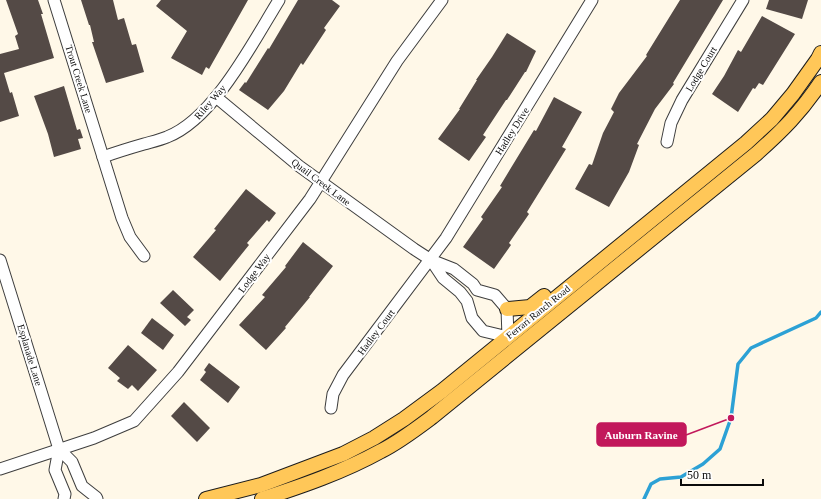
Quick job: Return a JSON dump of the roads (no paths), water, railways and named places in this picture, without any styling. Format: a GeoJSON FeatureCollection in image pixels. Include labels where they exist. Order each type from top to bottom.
{"type":"FeatureCollection","features":[{"type":"Feature","properties":{"kind":"main road","name":"Ferrari Ranch Road"},"geometry":{"type":"LineString","coordinates":[[206,499],[261,485],[343,454],[404,420],[746,142],[772,118],[793,94],[821,53]]}},
{"type":"Feature","properties":{"kind":"main road","name":"Ferrari Ranch Road"},"geometry":{"type":"LineString","coordinates":[[262,499],[305,485],[382,451],[432,417],[519,348],[756,154],[788,125],[807,104],[821,82]]}},
{"type":"Feature","properties":{"kind":"main road"},"geometry":{"type":"LineString","coordinates":[[507,309],[530,307],[582,266],[638,231]]}},
{"type":"Feature","properties":{"kind":"main road"},"geometry":{"type":"LineString","coordinates":[[508,337],[519,348]]}},
{"type":"Feature","properties":{"kind":"street","name":"Trout Creek Lane"},"geometry":{"type":"LineString","coordinates":[[54,0],[122,218],[130,237],[144,256]]}},
{"type":"Feature","properties":{"kind":"street","name":"Riley Way"},"geometry":{"type":"LineString","coordinates":[[104,157],[121,150],[167,137],[180,130],[201,114],[216,97],[245,55],[279,0]]}},
{"type":"Feature","properties":{"kind":"street","name":"Lodge Way"},"geometry":{"type":"LineString","coordinates":[[0,469],[94,438],[134,421],[178,372],[310,199],[397,61],[442,0]]}},
{"type":"Feature","properties":{"kind":"street","name":"Hadley Drive"},"geometry":{"type":"LineString","coordinates":[[430,260],[446,238],[592,0]]}},
{"type":"Feature","properties":{"kind":"street","name":"Lodge Court"},"geometry":{"type":"LineString","coordinates":[[667,142],[671,123],[682,100],[743,0]]}},
{"type":"Feature","properties":{"kind":"street","name":"Quail Creek Lane"},"geometry":{"type":"LineString","coordinates":[[216,97],[299,166],[430,260]]}},
{"type":"Feature","properties":{"kind":"street","name":"Esplanade Lane"},"geometry":{"type":"LineString","coordinates":[[0,260],[59,449],[72,462],[82,486],[97,499]]}},
{"type":"Feature","properties":{"kind":"street"},"geometry":{"type":"LineString","coordinates":[[430,260],[454,269],[478,290],[495,295],[507,309],[508,337],[483,331],[472,318],[467,301],[460,292],[443,278],[430,260]]}},
{"type":"Feature","properties":{"kind":"street","name":"Hadley Court"},"geometry":{"type":"LineString","coordinates":[[330,408],[333,394],[343,376],[430,260]]}},
{"type":"Feature","properties":{"kind":"street"},"geometry":{"type":"LineString","coordinates":[[467,301],[478,290]]}},
{"type":"Feature","properties":{"kind":"street"},"geometry":{"type":"LineString","coordinates":[[59,449],[54,470],[64,496],[82,486]]}},
{"type":"Feature","properties":{"kind":"waterway"},"geometry":{"type":"LineString","coordinates":[[644,499],[651,484],[660,479],[681,477],[703,464],[720,449],[731,418],[738,364],[751,348],[816,318],[821,312]]}},
{"type":"Feature","properties":{"kind":"place","name":"Auburn Ravine"},"geometry":{"type":"Point","coordinates":[731,418]}}]}
